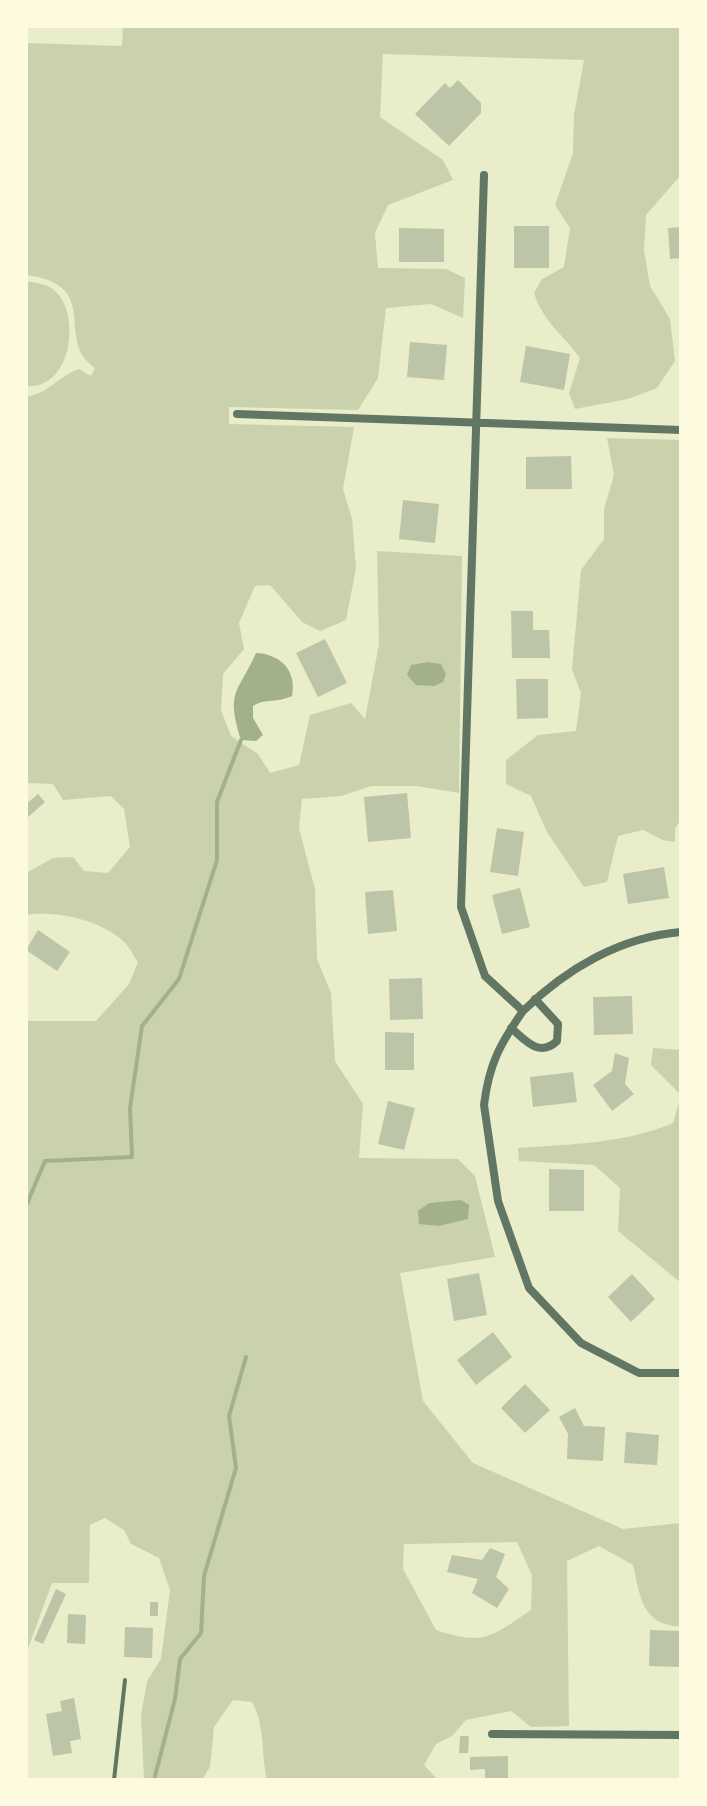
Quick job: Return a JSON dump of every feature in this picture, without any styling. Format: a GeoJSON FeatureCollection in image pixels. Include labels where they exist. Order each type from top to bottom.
{"type":"FeatureCollection","features":[{"type":"Feature","properties":{"kind":"street"},"geometry":{"type":"LineString","coordinates":[[484,175],[461,907],[485,976],[523,1011]]}},
{"type":"Feature","properties":{"kind":"street"},"geometry":{"type":"LineString","coordinates":[[237,414],[681,430]]}},
{"type":"Feature","properties":{"kind":"street"},"geometry":{"type":"LineString","coordinates":[[681,932],[664,933],[594,957],[556,979],[523,1011],[497,1048],[484,1105],[498,1201],[529,1288],[581,1343],[639,1373],[681,1373]]}},
{"type":"Feature","properties":{"kind":"street"},"geometry":{"type":"LineString","coordinates":[[511,1028],[536,1048],[547,1048],[557,1041],[558,1024],[535,999]]}},
{"type":"Feature","properties":{"kind":"street"},"geometry":{"type":"LineString","coordinates":[[492,1734],[681,1735]]}},
{"type":"Feature","properties":{"kind":"lane"},"geometry":{"type":"LineString","coordinates":[[114,1780],[125,1680]]}},
{"type":"Feature","properties":{"kind":"shaded area"},"geometry":{"type":"Polygon","coordinates":[[[123,26],[681,26],[681,175],[646,215],[644,250],[650,286],[670,319],[675,361],[657,388],[628,399],[575,409],[569,393],[580,358],[548,320],[534,293],[542,279],[564,267],[570,228],[555,205],[573,153],[574,115],[584,60],[383,54],[380,117],[443,160],[453,180],[388,205],[375,233],[378,268],[446,269],[465,278],[463,318],[431,304],[386,308],[378,378],[358,410],[229,407],[229,424],[354,427],[343,489],[352,519],[356,568],[346,620],[320,631],[302,622],[270,585],[255,586],[239,623],[244,649],[223,674],[221,710],[231,736],[258,754],[270,773],[299,765],[310,715],[351,703],[365,719],[379,644],[377,551],[462,556],[459,793],[417,786],[371,786],[341,796],[302,799],[299,828],[315,889],[317,959],[331,993],[335,1061],[363,1104],[359,1158],[458,1159],[475,1176],[495,1257],[400,1273],[423,1401],[473,1463],[623,1529],[681,1523],[681,1627],[668,1625],[650,1615],[641,1598],[633,1565],[599,1546],[567,1561],[569,1726],[531,1727],[511,1711],[466,1720],[452,1736],[436,1744],[424,1765],[438,1780],[267,1780],[256,1711],[252,1702],[233,1700],[214,1727],[210,1767],[202,1780],[144,1780],[141,1716],[147,1681],[161,1659],[170,1590],[159,1558],[131,1544],[124,1530],[105,1518],[90,1525],[89,1583],[52,1583],[26,1654],[26,1021],[96,1021],[129,984],[138,962],[125,943],[103,927],[64,915],[26,915],[26,873],[53,858],[73,857],[84,871],[108,873],[130,847],[124,809],[111,796],[63,800],[53,784],[26,783],[26,397],[42,392],[79,369],[91,376],[95,368],[83,356],[77,343],[71,301],[64,290],[50,281],[26,275],[26,43],[122,46],[123,26]],[[517,1542],[404,1544],[403,1569],[436,1630],[452,1635],[486,1636],[531,1610],[532,1575],[517,1542]]]}},
{"type":"Feature","properties":{"kind":"shaded area"},"geometry":{"type":"Polygon","coordinates":[[[26,281],[51,288],[61,298],[70,329],[63,362],[54,376],[42,384],[26,386],[26,281]]]}},
{"type":"Feature","properties":{"kind":"shaded area"},"geometry":{"type":"Polygon","coordinates":[[[607,438],[681,440],[681,819],[675,829],[675,842],[643,830],[618,836],[607,882],[584,887],[547,832],[531,796],[506,784],[506,760],[538,735],[576,731],[581,693],[572,669],[581,570],[604,539],[604,509],[614,475],[607,438]]]}},
{"type":"Feature","properties":{"kind":"shaded area"},"geometry":{"type":"Polygon","coordinates":[[[256,653],[280,660],[292,679],[292,696],[253,706],[253,718],[263,735],[256,741],[241,740],[234,702],[256,653]]]}},
{"type":"Feature","properties":{"kind":"shaded area"},"geometry":{"type":"Polygon","coordinates":[[[428,662],[441,664],[446,674],[443,682],[434,686],[416,685],[407,675],[411,665],[428,662]]]}},
{"type":"Feature","properties":{"kind":"shaded area"},"geometry":{"type":"Polygon","coordinates":[[[653,1048],[681,1050],[681,1095],[651,1065],[653,1048]]]}},
{"type":"Feature","properties":{"kind":"shaded area"},"geometry":{"type":"Polygon","coordinates":[[[681,1095],[681,1283],[618,1231],[620,1188],[594,1165],[519,1161],[518,1148],[597,1142],[654,1130],[673,1123],[681,1095]]]}},
{"type":"Feature","properties":{"kind":"shaded area"},"geometry":{"type":"Polygon","coordinates":[[[461,1200],[469,1205],[468,1219],[439,1226],[419,1224],[418,1211],[429,1203],[461,1200]]]}},
{"type":"Feature","properties":{"kind":"building"},"geometry":{"type":"Polygon","coordinates":[[[458,80],[481,103],[481,113],[449,146],[415,114],[445,83],[450,88],[458,80]]]}},
{"type":"Feature","properties":{"kind":"building"},"geometry":{"type":"Polygon","coordinates":[[[514,226],[549,226],[549,268],[514,268],[514,226]]]}},
{"type":"Feature","properties":{"kind":"building"},"geometry":{"type":"Polygon","coordinates":[[[681,227],[681,258],[670,259],[668,228],[681,227]]]}},
{"type":"Feature","properties":{"kind":"building"},"geometry":{"type":"Polygon","coordinates":[[[399,228],[444,229],[444,262],[399,262],[399,228]]]}},
{"type":"Feature","properties":{"kind":"building"},"geometry":{"type":"Polygon","coordinates":[[[410,342],[447,345],[444,380],[407,377],[410,342]]]}},
{"type":"Feature","properties":{"kind":"building"},"geometry":{"type":"Polygon","coordinates":[[[526,346],[570,354],[564,390],[520,382],[526,346]]]}},
{"type":"Feature","properties":{"kind":"building"},"geometry":{"type":"Polygon","coordinates":[[[571,456],[572,489],[526,489],[526,457],[571,456]]]}},
{"type":"Feature","properties":{"kind":"building"},"geometry":{"type":"Polygon","coordinates":[[[403,500],[439,504],[435,543],[399,539],[403,500]]]}},
{"type":"Feature","properties":{"kind":"building"},"geometry":{"type":"Polygon","coordinates":[[[511,611],[533,611],[533,630],[549,630],[550,658],[512,658],[511,611]]]}},
{"type":"Feature","properties":{"kind":"building"},"geometry":{"type":"Polygon","coordinates":[[[325,639],[347,683],[318,697],[296,653],[325,639]]]}},
{"type":"Feature","properties":{"kind":"building"},"geometry":{"type":"Polygon","coordinates":[[[516,679],[548,679],[548,718],[517,719],[516,679]]]}},
{"type":"Feature","properties":{"kind":"building"},"geometry":{"type":"Polygon","coordinates":[[[407,793],[411,838],[368,842],[364,797],[407,793]]]}},
{"type":"Feature","properties":{"kind":"building"},"geometry":{"type":"Polygon","coordinates":[[[38,794],[45,802],[26,819],[26,804],[38,794]]]}},
{"type":"Feature","properties":{"kind":"building"},"geometry":{"type":"Polygon","coordinates":[[[497,828],[524,832],[518,876],[490,872],[497,828]]]}},
{"type":"Feature","properties":{"kind":"building"},"geometry":{"type":"Polygon","coordinates":[[[664,867],[669,898],[628,904],[623,874],[664,867]]]}},
{"type":"Feature","properties":{"kind":"building"},"geometry":{"type":"Polygon","coordinates":[[[520,888],[530,927],[502,934],[492,895],[520,888]]]}},
{"type":"Feature","properties":{"kind":"building"},"geometry":{"type":"Polygon","coordinates":[[[393,890],[397,931],[368,934],[365,892],[393,890]]]}},
{"type":"Feature","properties":{"kind":"building"},"geometry":{"type":"Polygon","coordinates":[[[38,930],[70,952],[57,971],[26,950],[38,930]]]}},
{"type":"Feature","properties":{"kind":"building"},"geometry":{"type":"Polygon","coordinates":[[[422,978],[423,1019],[390,1020],[389,979],[422,978]]]}},
{"type":"Feature","properties":{"kind":"building"},"geometry":{"type":"Polygon","coordinates":[[[632,996],[633,1034],[594,1035],[593,997],[632,996]]]}},
{"type":"Feature","properties":{"kind":"building"},"geometry":{"type":"Polygon","coordinates":[[[385,1032],[414,1033],[414,1070],[385,1070],[385,1032]]]}},
{"type":"Feature","properties":{"kind":"building"},"geometry":{"type":"Polygon","coordinates":[[[615,1053],[629,1058],[625,1084],[634,1094],[612,1111],[593,1085],[612,1071],[615,1053]]]}},
{"type":"Feature","properties":{"kind":"building"},"geometry":{"type":"Polygon","coordinates":[[[573,1072],[577,1102],[533,1107],[530,1077],[573,1072]]]}},
{"type":"Feature","properties":{"kind":"building"},"geometry":{"type":"Polygon","coordinates":[[[388,1101],[415,1108],[404,1150],[378,1144],[388,1101]]]}},
{"type":"Feature","properties":{"kind":"building"},"geometry":{"type":"Polygon","coordinates":[[[549,1169],[584,1170],[584,1211],[549,1211],[549,1169]]]}},
{"type":"Feature","properties":{"kind":"building"},"geometry":{"type":"Polygon","coordinates":[[[479,1273],[487,1315],[454,1321],[447,1279],[479,1273]]]}},
{"type":"Feature","properties":{"kind":"building"},"geometry":{"type":"Polygon","coordinates":[[[632,1274],[655,1299],[631,1322],[608,1297],[632,1274]]]}},
{"type":"Feature","properties":{"kind":"building"},"geometry":{"type":"Polygon","coordinates":[[[493,1332],[512,1357],[476,1385],[457,1360],[493,1332]]]}},
{"type":"Feature","properties":{"kind":"building"},"geometry":{"type":"Polygon","coordinates":[[[525,1384],[550,1410],[525,1433],[501,1408],[525,1384]]]}},
{"type":"Feature","properties":{"kind":"building"},"geometry":{"type":"Polygon","coordinates":[[[575,1408],[584,1426],[605,1427],[603,1461],[567,1459],[568,1434],[559,1417],[575,1408]]]}},
{"type":"Feature","properties":{"kind":"building"},"geometry":{"type":"Polygon","coordinates":[[[626,1432],[659,1435],[657,1465],[624,1463],[626,1432]]]}},
{"type":"Feature","properties":{"kind":"building"},"geometry":{"type":"Polygon","coordinates":[[[490,1548],[505,1554],[496,1577],[509,1589],[497,1608],[472,1593],[478,1579],[447,1572],[452,1555],[482,1560],[490,1548]]]}},
{"type":"Feature","properties":{"kind":"building"},"geometry":{"type":"Polygon","coordinates":[[[56,1589],[66,1594],[43,1644],[34,1640],[56,1589]]]}},
{"type":"Feature","properties":{"kind":"building"},"geometry":{"type":"Polygon","coordinates":[[[150,1602],[158,1602],[158,1616],[150,1616],[150,1602]]]}},
{"type":"Feature","properties":{"kind":"building"},"geometry":{"type":"Polygon","coordinates":[[[68,1614],[86,1615],[85,1644],[67,1643],[68,1614]]]}},
{"type":"Feature","properties":{"kind":"building"},"geometry":{"type":"Polygon","coordinates":[[[125,1627],[153,1628],[152,1658],[124,1657],[125,1627]]]}},
{"type":"Feature","properties":{"kind":"building"},"geometry":{"type":"Polygon","coordinates":[[[650,1630],[681,1631],[681,1667],[649,1666],[650,1630]]]}},
{"type":"Feature","properties":{"kind":"building"},"geometry":{"type":"Polygon","coordinates":[[[74,1698],[81,1739],[70,1741],[72,1753],[53,1756],[46,1714],[62,1711],[60,1701],[74,1698]]]}},
{"type":"Feature","properties":{"kind":"building"},"geometry":{"type":"Polygon","coordinates":[[[460,1736],[469,1736],[468,1753],[459,1753],[460,1736]]]}},
{"type":"Feature","properties":{"kind":"building"},"geometry":{"type":"Polygon","coordinates":[[[508,1756],[508,1778],[485,1778],[485,1769],[470,1770],[470,1757],[508,1756]]]}},
{"type":"Feature","properties":{"kind":"waterway"},"geometry":{"type":"LineString","coordinates":[[26,1206],[45,1161],[132,1157],[130,1108],[142,1026],[179,979],[217,860],[217,802],[241,740]]}},
{"type":"Feature","properties":{"kind":"waterway"},"geometry":{"type":"LineString","coordinates":[[154,1780],[175,1699],[180,1659],[201,1633],[204,1576],[236,1468],[229,1416],[246,1357]]}}]}
